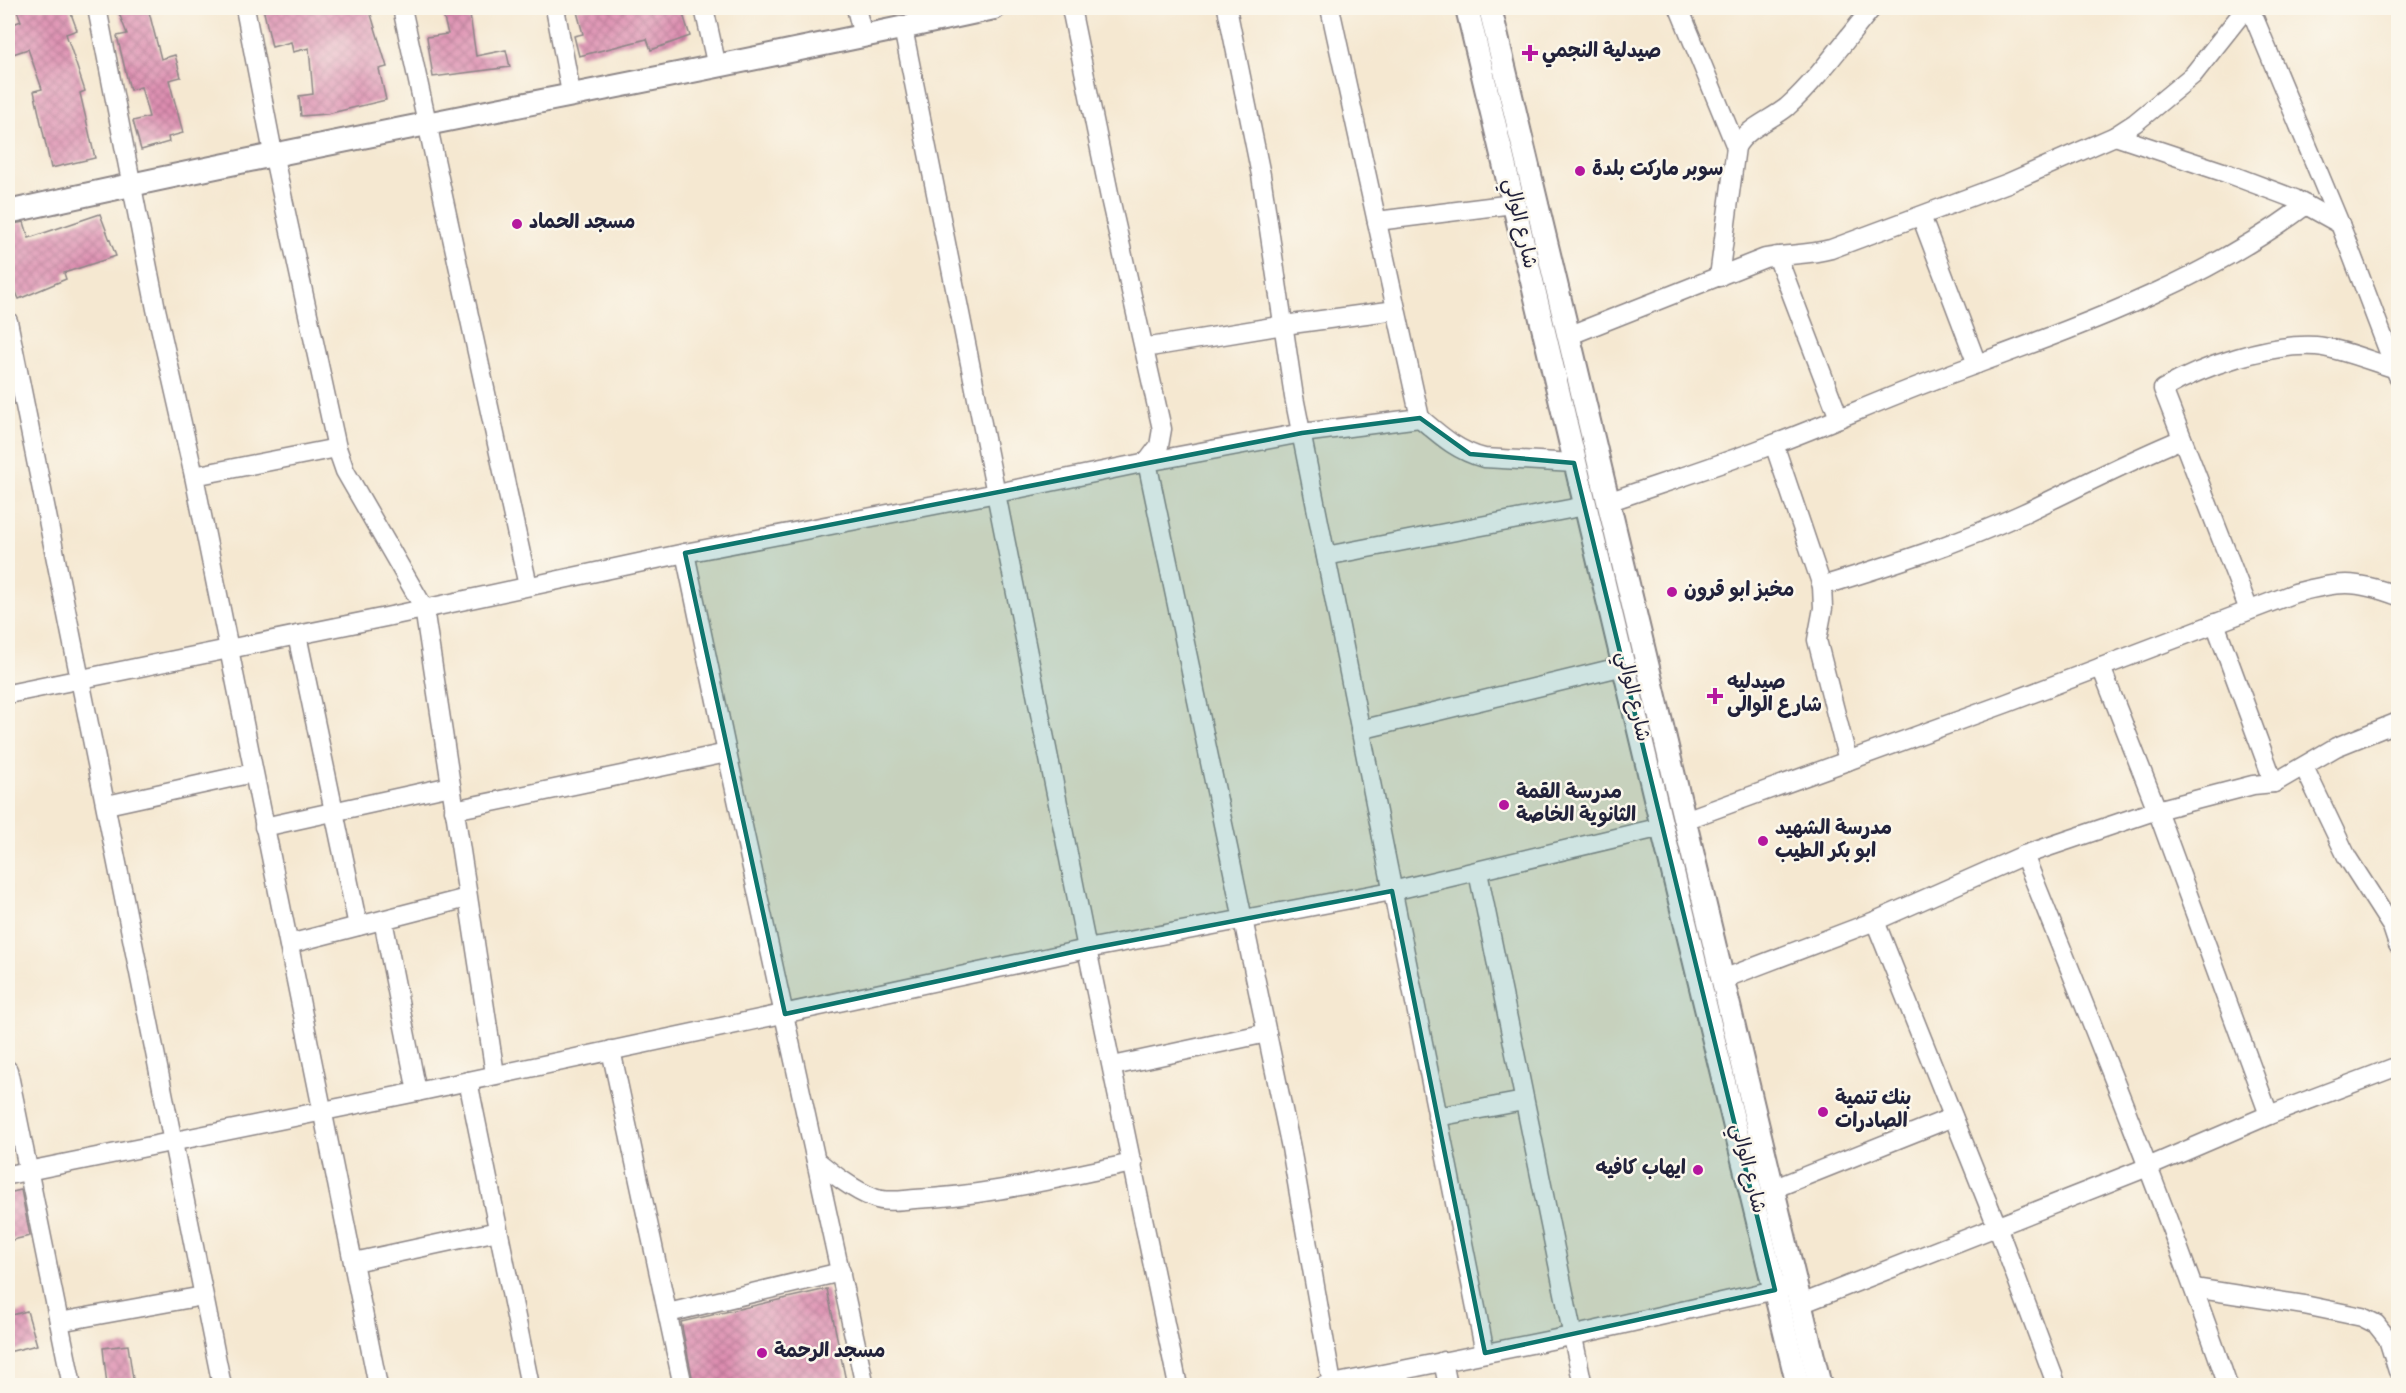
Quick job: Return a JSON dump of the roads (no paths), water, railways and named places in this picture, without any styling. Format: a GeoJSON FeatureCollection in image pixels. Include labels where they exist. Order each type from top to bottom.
{"type":"FeatureCollection","features":[{"type":"Feature","properties":{"kind":"street"},"geometry":{"type":"LineString","coordinates":[[97,8],[156,309],[194,476],[227,649],[378,1386]]}},
{"type":"Feature","properties":{"kind":"street"},"geometry":{"type":"LineString","coordinates":[[245,8],[273,153],[337,448],[355,488],[424,608],[495,1074]]}},
{"type":"Feature","properties":{"kind":"street"},"geometry":{"type":"LineString","coordinates":[[402,8],[528,586]]}},
{"type":"Feature","properties":{"kind":"street"},"geometry":{"type":"LineString","coordinates":[[555,8],[571,93]]}},
{"type":"Feature","properties":{"kind":"street"},"geometry":{"type":"LineString","coordinates":[[704,8],[717,67]]}},
{"type":"Feature","properties":{"kind":"street"},"geometry":{"type":"LineString","coordinates":[[856,8],[862,36]]}},
{"type":"Feature","properties":{"kind":"street"},"geometry":{"type":"LineString","coordinates":[[8,212],[273,153],[571,93],[717,67],[994,8]]}},
{"type":"Feature","properties":{"kind":"street"},"geometry":{"type":"LineString","coordinates":[[1071,8],[1110,198],[1162,429],[1159,446],[1147,462],[1291,1148],[1327,1385],[1791,1293],[1997,1226],[2148,1167],[2270,1115],[2398,1066]]}},
{"type":"Feature","properties":{"kind":"street"},"geometry":{"type":"LineString","coordinates":[[1227,8],[1261,175],[1302,433],[1485,1353]]}},
{"type":"Feature","properties":{"kind":"street"},"geometry":{"type":"LineString","coordinates":[[1330,8],[1420,417],[1445,440],[1470,454],[1484,458],[1574,463]]}},
{"type":"Feature","properties":{"kind":"street","name":"شارع الوالي"},"geometry":{"type":"LineString","coordinates":[[1467,8],[1662,827],[1791,1293],[1820,1386]]}},
{"type":"Feature","properties":{"kind":"street","name":"شارع الوالي"},"geometry":{"type":"LineString","coordinates":[[1490,8],[1773,1190],[1791,1293],[1798,1386]]}},
{"type":"Feature","properties":{"kind":"street"},"geometry":{"type":"LineString","coordinates":[[1679,8],[1736,147]]}},
{"type":"Feature","properties":{"kind":"street"},"geometry":{"type":"LineString","coordinates":[[1719,277],[1736,147],[1741,138],[1787,106],[1824,67],[1872,8]]}},
{"type":"Feature","properties":{"kind":"street"},"geometry":{"type":"LineString","coordinates":[[1568,336],[1765,258],[1809,255],[1831,249],[2008,183],[2115,136],[2135,123],[2193,75],[2248,8],[2340,224],[2397,372]]}},
{"type":"Feature","properties":{"kind":"street"},"geometry":{"type":"LineString","coordinates":[[903,28],[1087,949],[1178,1386]]}},
{"type":"Feature","properties":{"kind":"street"},"geometry":{"type":"LineString","coordinates":[[2115,136],[2226,173],[2306,206],[2340,224]]}},
{"type":"Feature","properties":{"kind":"street"},"geometry":{"type":"LineString","coordinates":[[1377,221],[1514,204]]}},
{"type":"Feature","properties":{"kind":"street"},"geometry":{"type":"LineString","coordinates":[[1608,502],[1774,444],[1977,364],[2059,335],[2176,284],[2270,233],[2306,206]]}},
{"type":"Feature","properties":{"kind":"street"},"geometry":{"type":"LineString","coordinates":[[1921,216],[1977,364]]}},
{"type":"Feature","properties":{"kind":"street"},"geometry":{"type":"LineString","coordinates":[[1778,256],[1839,418]]}},
{"type":"Feature","properties":{"kind":"street"},"geometry":{"type":"LineString","coordinates":[[1144,348],[1284,325],[1396,310]]}},
{"type":"Feature","properties":{"kind":"street"},"geometry":{"type":"LineString","coordinates":[[8,321],[222,1386]]}},
{"type":"Feature","properties":{"kind":"street"},"geometry":{"type":"LineString","coordinates":[[2248,610],[2163,389],[2244,354],[2275,349],[2317,346],[2397,372]]}},
{"type":"Feature","properties":{"kind":"street"},"geometry":{"type":"LineString","coordinates":[[8,694],[685,553],[1147,462],[1302,433],[1420,417]]}},
{"type":"Feature","properties":{"kind":"street"},"geometry":{"type":"LineString","coordinates":[[1822,586],[1916,557],[2024,513],[2137,457],[2182,439]]}},
{"type":"Feature","properties":{"kind":"street"},"geometry":{"type":"LineString","coordinates":[[1774,444],[1822,586],[1823,608],[1817,640],[1848,761]]}},
{"type":"Feature","properties":{"kind":"street"},"geometry":{"type":"LineString","coordinates":[[194,476],[337,448]]}},
{"type":"Feature","properties":{"kind":"street"},"geometry":{"type":"LineString","coordinates":[[1326,556],[1585,506]]}},
{"type":"Feature","properties":{"kind":"street"},"geometry":{"type":"LineString","coordinates":[[685,553],[726,753],[865,1386]]}},
{"type":"Feature","properties":{"kind":"street"},"geometry":{"type":"LineString","coordinates":[[1685,820],[2101,667],[2295,592],[2331,583],[2353,583],[2374,587],[2398,596]]}},
{"type":"Feature","properties":{"kind":"street"},"geometry":{"type":"LineString","coordinates":[[2216,623],[2274,783]]}},
{"type":"Feature","properties":{"kind":"street"},"geometry":{"type":"LineString","coordinates":[[297,635],[358,926]]}},
{"type":"Feature","properties":{"kind":"street"},"geometry":{"type":"LineString","coordinates":[[1360,730],[1624,666]]}},
{"type":"Feature","properties":{"kind":"street"},"geometry":{"type":"LineString","coordinates":[[2101,667],[2157,810],[2270,1115]]}},
{"type":"Feature","properties":{"kind":"street"},"geometry":{"type":"LineString","coordinates":[[1723,979],[1875,921],[2024,855],[2157,810],[2253,785],[2274,783],[2336,747],[2398,722]]}},
{"type":"Feature","properties":{"kind":"street"},"geometry":{"type":"LineString","coordinates":[[454,810],[726,753]]}},
{"type":"Feature","properties":{"kind":"street"},"geometry":{"type":"LineString","coordinates":[[2304,767],[2347,857],[2392,927],[2398,945]]}},
{"type":"Feature","properties":{"kind":"street"},"geometry":{"type":"LineString","coordinates":[[107,805],[253,772]]}},
{"type":"Feature","properties":{"kind":"street"},"geometry":{"type":"LineString","coordinates":[[264,827],[451,786]]}},
{"type":"Feature","properties":{"kind":"street"},"geometry":{"type":"LineString","coordinates":[[8,1175],[417,1092],[1087,949],[1392,891],[1662,827]]}},
{"type":"Feature","properties":{"kind":"street"},"geometry":{"type":"LineString","coordinates":[[2024,855],[2113,1074],[2194,1287],[2228,1386]]}},
{"type":"Feature","properties":{"kind":"street"},"geometry":{"type":"LineString","coordinates":[[1478,872],[1583,1386]]}},
{"type":"Feature","properties":{"kind":"street"},"geometry":{"type":"LineString","coordinates":[[289,944],[467,898]]}},
{"type":"Feature","properties":{"kind":"street"},"geometry":{"type":"LineString","coordinates":[[383,920],[417,1092]]}},
{"type":"Feature","properties":{"kind":"street"},"geometry":{"type":"LineString","coordinates":[[1875,921],[1997,1226],[2057,1386]]}},
{"type":"Feature","properties":{"kind":"street"},"geometry":{"type":"LineString","coordinates":[[1113,1066],[1267,1033]]}},
{"type":"Feature","properties":{"kind":"street"},"geometry":{"type":"LineString","coordinates":[[611,1050],[683,1386]]}},
{"type":"Feature","properties":{"kind":"street"},"geometry":{"type":"LineString","coordinates":[[8,1070],[72,1386]]}},
{"type":"Feature","properties":{"kind":"street"},"geometry":{"type":"LineString","coordinates":[[468,1081],[530,1386]]}},
{"type":"Feature","properties":{"kind":"street"},"geometry":{"type":"LineString","coordinates":[[1437,1117],[1524,1101]]}},
{"type":"Feature","properties":{"kind":"street"},"geometry":{"type":"LineString","coordinates":[[1773,1190],[1953,1117]]}},
{"type":"Feature","properties":{"kind":"street"},"geometry":{"type":"LineString","coordinates":[[816,1160],[862,1192],[875,1198],[888,1200],[944,1198],[1132,1163]]}},
{"type":"Feature","properties":{"kind":"street"},"geometry":{"type":"LineString","coordinates":[[354,1262],[498,1232]]}},
{"type":"Feature","properties":{"kind":"street"},"geometry":{"type":"LineString","coordinates":[[668,1313],[841,1272]]}},
{"type":"Feature","properties":{"kind":"street"},"geometry":{"type":"LineString","coordinates":[[2194,1287],[2362,1317],[2376,1324],[2388,1339],[2398,1371]]}},
{"type":"Feature","properties":{"kind":"street"},"geometry":{"type":"LineString","coordinates":[[59,1322],[203,1296]]}},
{"type":"Feature","properties":{"kind":"street"},"geometry":{"type":"LineString","coordinates":[[1443,1361],[1448,1386]]}},
{"type":"Feature","properties":{"kind":"place","name":"صيدلية النجمي"},"geometry":{"type":"Point","coordinates":[1530,53]}},
{"type":"Feature","properties":{"kind":"place","name":"سوبر ماركت بلدة"},"geometry":{"type":"Point","coordinates":[1580,171]}},
{"type":"Feature","properties":{"kind":"place","name":"مسجد الحماد"},"geometry":{"type":"Point","coordinates":[517,224]}},
{"type":"Feature","properties":{"kind":"place","name":"مخبز ابو قرون"},"geometry":{"type":"Point","coordinates":[1672,592]}},
{"type":"Feature","properties":{"kind":"place","name":"صيدليه شارع الوالى"},"geometry":{"type":"Point","coordinates":[1715,696]}},
{"type":"Feature","properties":{"kind":"place","name":"مدرسة القمة الثانوية الخاصة"},"geometry":{"type":"Point","coordinates":[1504,805]}},
{"type":"Feature","properties":{"kind":"place","name":"مدرسة الشهيد ابو بكر الطيب"},"geometry":{"type":"Point","coordinates":[1763,841]}},
{"type":"Feature","properties":{"kind":"place","name":"بنك تنمية الصادرات"},"geometry":{"type":"Point","coordinates":[1823,1112]}},
{"type":"Feature","properties":{"kind":"place","name":"ايهاب كافيه"},"geometry":{"type":"Point","coordinates":[1698,1170]}},
{"type":"Feature","properties":{"kind":"place","name":"مسجد الرحمة"},"geometry":{"type":"Point","coordinates":[762,1353]}}]}
